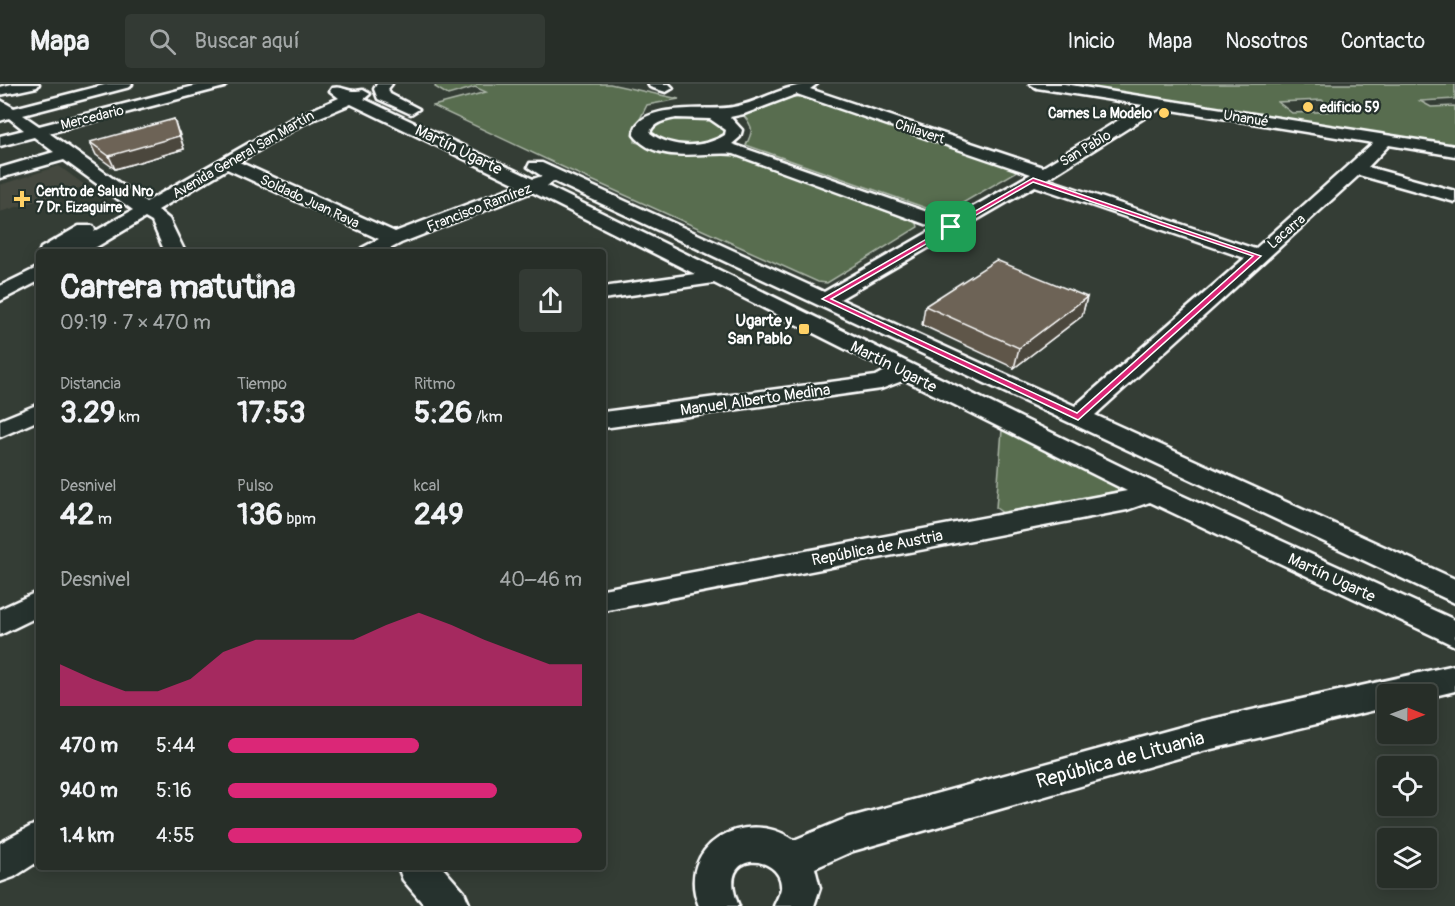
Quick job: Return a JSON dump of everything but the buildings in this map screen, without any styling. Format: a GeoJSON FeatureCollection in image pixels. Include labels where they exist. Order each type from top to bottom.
{"type":"FeatureCollection","features":[{"type":"Feature","properties":{"kind":"street"},"geometry":{"type":"LineString","coordinates":[[0,92],[32,84]]}},
{"type":"Feature","properties":{"kind":"street"},"geometry":{"type":"LineString","coordinates":[[4,111],[124,84]]}},
{"type":"Feature","properties":{"kind":"street","name":"Mercedario"},"geometry":{"type":"LineString","coordinates":[[0,141],[219,84]]}},
{"type":"Feature","properties":{"kind":"street","name":"Avenida General San Martín"},"geometry":{"type":"LineString","coordinates":[[78,249],[141,206],[268,127],[345,90],[385,84]]}},
{"type":"Feature","properties":{"kind":"street","name":"Martín Ugarte"},"geometry":{"type":"LineString","coordinates":[[385,84],[381,89],[383,96],[429,117]]}},
{"type":"Feature","properties":{"kind":"street","name":"Unanué"},"geometry":{"type":"LineString","coordinates":[[1036,84],[1455,151]]}},
{"type":"Feature","properties":{"kind":"street"},"geometry":{"type":"LineString","coordinates":[[734,137],[710,147],[668,148],[647,140],[642,135],[642,130],[645,124],[662,116],[687,113],[713,115],[739,111],[803,87]]}},
{"type":"Feature","properties":{"kind":"street","name":"Chilavert"},"geometry":{"type":"LineString","coordinates":[[803,87],[1258,256]]}},
{"type":"Feature","properties":{"kind":"street","name":"Avenida General San Martín"},"geometry":{"type":"LineString","coordinates":[[54,249],[226,162],[298,121],[345,90]]}},
{"type":"Feature","properties":{"kind":"street","name":"Martín Ugarte"},"geometry":{"type":"LineString","coordinates":[[345,90],[1151,492],[1455,634]]}},
{"type":"Feature","properties":{"kind":"street","name":"San Pablo"},"geometry":{"type":"LineString","coordinates":[[825,299],[1039,176],[1156,104]]}},
{"type":"Feature","properties":{"kind":"street"},"geometry":{"type":"LineString","coordinates":[[4,111],[160,219],[173,249]]}},
{"type":"Feature","properties":{"kind":"street"},"geometry":{"type":"LineString","coordinates":[[734,137],[739,111]]}},
{"type":"Feature","properties":{"kind":"street"},"geometry":{"type":"LineString","coordinates":[[713,115],[726,120],[734,137],[951,227]]}},
{"type":"Feature","properties":{"kind":"street","name":"Lacarra"},"geometry":{"type":"LineString","coordinates":[[1078,417],[1356,169],[1385,140]]}},
{"type":"Feature","properties":{"kind":"street"},"geometry":{"type":"LineString","coordinates":[[0,173],[66,154]]}},
{"type":"Feature","properties":{"kind":"street","name":"Soldado Juan Rava"},"geometry":{"type":"LineString","coordinates":[[226,162],[394,239]]}},
{"type":"Feature","properties":{"kind":"street","name":"Martín Ugarte"},"geometry":{"type":"LineString","coordinates":[[524,162],[825,299],[1455,592]]}},
{"type":"Feature","properties":{"kind":"street"},"geometry":{"type":"LineString","coordinates":[[1356,169],[1455,197]]}},
{"type":"Feature","properties":{"kind":"street","name":"Francisco Ramírez"},"geometry":{"type":"LineString","coordinates":[[375,249],[394,239],[556,176]]}},
{"type":"Feature","properties":{"kind":"street"},"geometry":{"type":"LineString","coordinates":[[0,280],[36,259]]}},
{"type":"Feature","properties":{"kind":"street"},"geometry":{"type":"LineString","coordinates":[[0,296],[36,275]]}},
{"type":"Feature","properties":{"kind":"street"},"geometry":{"type":"LineString","coordinates":[[606,293],[717,277]]}},
{"type":"Feature","properties":{"kind":"street","name":"Manuel Alberto Medina"},"geometry":{"type":"LineString","coordinates":[[606,420],[881,381],[905,371]]}},
{"type":"Feature","properties":{"kind":"street"},"geometry":{"type":"LineString","coordinates":[[0,429],[36,417]]}},
{"type":"Feature","properties":{"kind":"street","name":"República de Austria"},"geometry":{"type":"LineString","coordinates":[[606,599],[1127,501],[1151,492]]}},
{"type":"Feature","properties":{"kind":"street"},"geometry":{"type":"LineString","coordinates":[[0,623],[36,604]]}},
{"type":"Feature","properties":{"kind":"street","name":"República de Lituania"},"geometry":{"type":"LineString","coordinates":[[791,860],[847,835],[1203,736],[1455,678]]}},
{"type":"Feature","properties":{"kind":"street"},"geometry":{"type":"LineString","coordinates":[[0,864],[36,842]]}},
{"type":"Feature","properties":{"kind":"street"},"geometry":{"type":"LineString","coordinates":[[719,906],[713,887],[714,874],[719,861],[740,845],[754,843],[767,844],[780,850],[791,860],[798,872],[800,886],[794,906]]}},
{"type":"Feature","properties":{"kind":"street"},"geometry":{"type":"LineString","coordinates":[[420,870],[450,906]]}},
{"type":"Feature","properties":{"kind":"shaded area","name":"Centro de Salud Nro 7 Dr. Eizaguirre"},"geometry":{"type":"Polygon","coordinates":[[[59,166],[86,186],[0,212],[0,185],[59,166]]]}},
{"type":"Feature","properties":{"kind":"green space"},"geometry":{"type":"Polygon","coordinates":[[[436,84],[610,84],[679,99],[647,105],[636,127],[635,142],[652,147],[734,153],[917,223],[918,227],[827,283],[818,282],[433,106],[486,92],[475,87],[448,95],[435,87],[436,84]]]}},
{"type":"Feature","properties":{"kind":"green space"},"geometry":{"type":"Polygon","coordinates":[[[1068,84],[1455,84],[1455,99],[1420,101],[1431,107],[1455,106],[1455,145],[1068,84]],[[1322,100],[1278,102],[1292,113],[1337,111],[1322,100]]]}},
{"type":"Feature","properties":{"kind":"green space"},"geometry":{"type":"Polygon","coordinates":[[[792,97],[804,97],[1012,166],[1016,172],[949,211],[932,210],[746,145],[751,130],[744,116],[792,97]]]}},
{"type":"Feature","properties":{"kind":"green space"},"geometry":{"type":"Polygon","coordinates":[[[701,114],[730,130],[712,143],[684,146],[653,141],[647,125],[654,120],[701,114]]]}},
{"type":"Feature","properties":{"kind":"green space"},"geometry":{"type":"Polygon","coordinates":[[[1002,430],[1120,485],[1120,490],[1007,516],[996,508],[1002,430]]]}},
{"type":"Feature","properties":{"kind":"place","name":"edificio 59"},"geometry":{"type":"Point","coordinates":[1308,107]}},
{"type":"Feature","properties":{"kind":"place","name":"Carnes La Modelo"},"geometry":{"type":"Point","coordinates":[1164,113]}},
{"type":"Feature","properties":{"kind":"place","name":"Centro de Salud Nro 7 Dr. Eizaguirre"},"geometry":{"type":"Point","coordinates":[22,199]}},
{"type":"Feature","properties":{"kind":"place","name":"Ugarte y San Pablo"},"geometry":{"type":"Point","coordinates":[804,329]}},
{"type":"Feature","properties":{"kind":"route"},"geometry":{"type":"LineString","coordinates":[[1033,180],[1258,256],[1078,417],[825,299],[951,227],[1033,180]]}}]}
